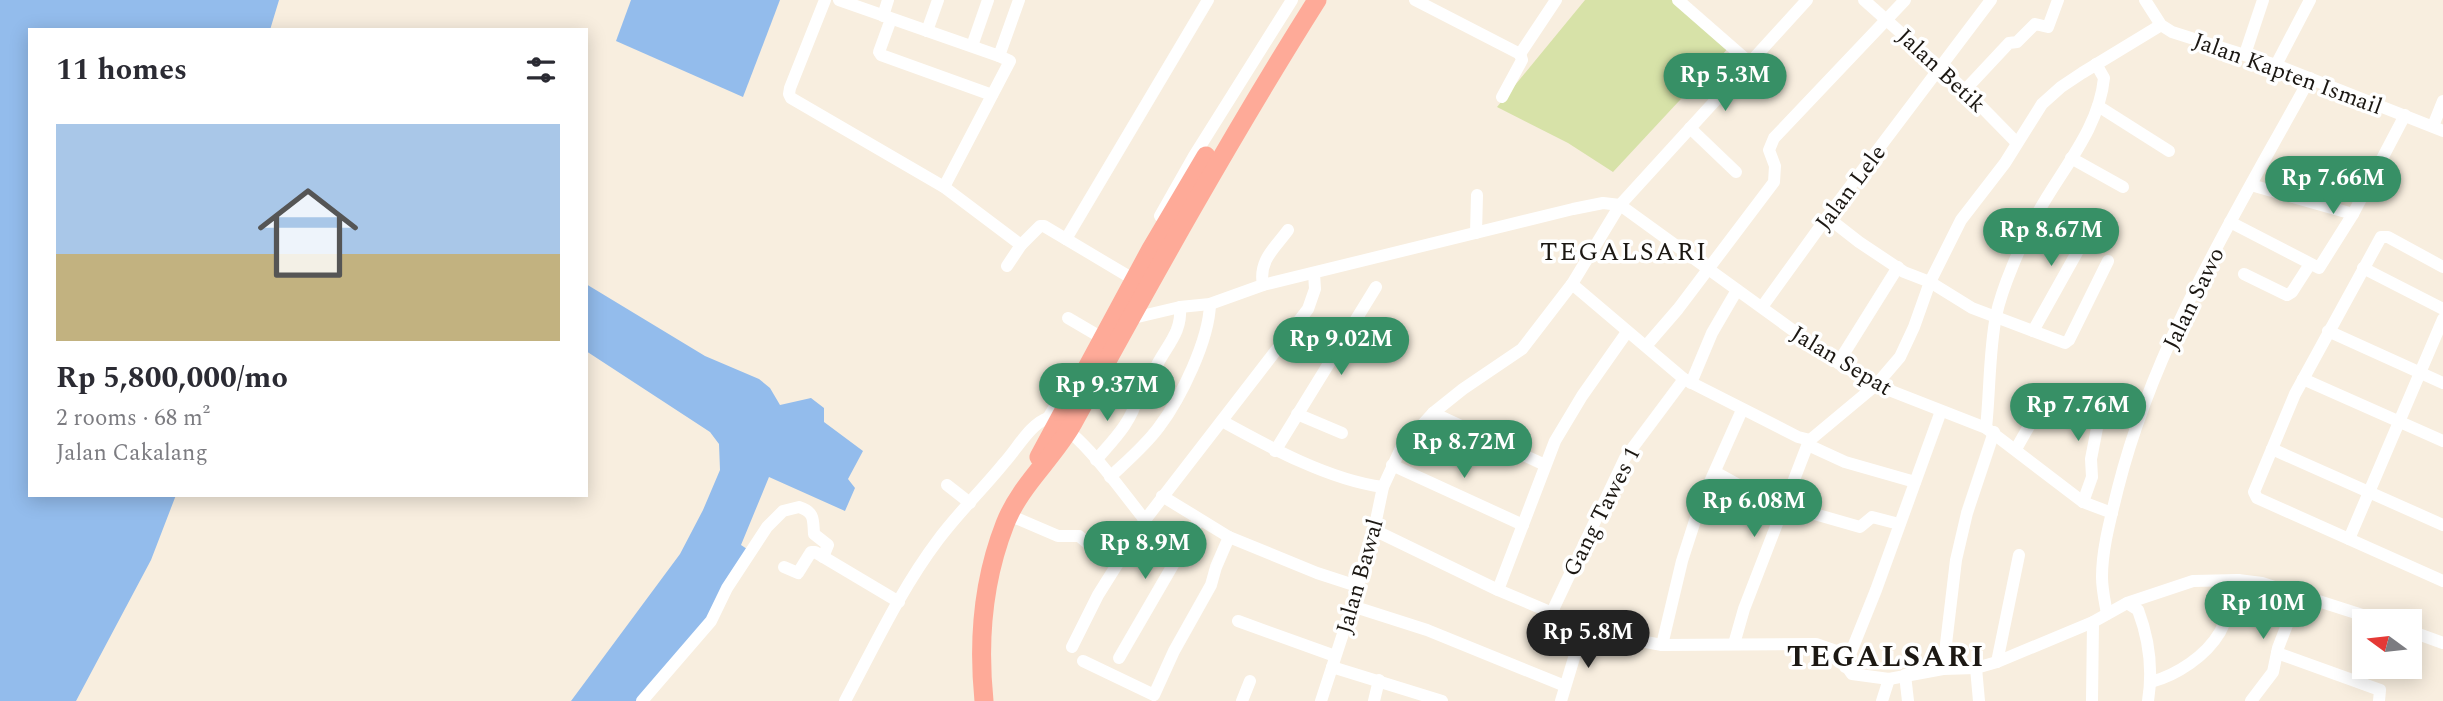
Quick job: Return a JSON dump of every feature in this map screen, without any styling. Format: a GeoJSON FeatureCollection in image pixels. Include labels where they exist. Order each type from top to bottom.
{"type":"FeatureCollection","features":[{"type":"Feature","properties":{"kind":"highway"},"geometry":{"type":"LineString","coordinates":[[984,701],[980,667],[988,584],[1009,515],[1030,481],[1038,460],[1161,230],[1302,0]]}},
{"type":"Feature","properties":{"kind":"highway"},"geometry":{"type":"LineString","coordinates":[[1058,423],[1099,375],[1209,175],[1317,0]]}},
{"type":"Feature","properties":{"kind":"street"},"geometry":{"type":"LineString","coordinates":[[825,0],[790,88],[791,98],[944,187],[1021,245]]}},
{"type":"Feature","properties":{"kind":"street"},"geometry":{"type":"LineString","coordinates":[[839,0],[927,32],[1004,54]]}},
{"type":"Feature","properties":{"kind":"street"},"geometry":{"type":"LineString","coordinates":[[888,0],[879,52],[881,55],[992,95]]}},
{"type":"Feature","properties":{"kind":"street"},"geometry":{"type":"LineString","coordinates":[[927,32],[938,0]]}},
{"type":"Feature","properties":{"kind":"street"},"geometry":{"type":"LineString","coordinates":[[972,46],[988,0]]}},
{"type":"Feature","properties":{"kind":"street"},"geometry":{"type":"LineString","coordinates":[[944,187],[992,95],[1019,0]]}},
{"type":"Feature","properties":{"kind":"street"},"geometry":{"type":"LineString","coordinates":[[1066,239],[1208,0]]}},
{"type":"Feature","properties":{"kind":"street"},"geometry":{"type":"LineString","coordinates":[[1058,423],[1097,335],[1194,156],[1293,0]]}},
{"type":"Feature","properties":{"kind":"street"},"geometry":{"type":"LineString","coordinates":[[1132,319],[1325,0]]}},
{"type":"Feature","properties":{"kind":"street"},"geometry":{"type":"LineString","coordinates":[[1415,0],[1520,54],[1522,60],[1502,97]]}},
{"type":"Feature","properties":{"kind":"street"},"geometry":{"type":"LineString","coordinates":[[1520,54],[1556,0]]}},
{"type":"Feature","properties":{"kind":"street"},"geometry":{"type":"LineString","coordinates":[[1678,0],[1749,62]]}},
{"type":"Feature","properties":{"kind":"street","name":"Jalan Bawal"},"geometry":{"type":"LineString","coordinates":[[1321,701],[1374,530],[1382,487],[1406,442],[1433,412],[1522,349],[1573,284],[1620,205],[1807,0]]}},
{"type":"Feature","properties":{"kind":"street","name":"Jalan Betik"},"geometry":{"type":"LineString","coordinates":[[1864,0],[1965,90],[2017,143]]}},
{"type":"Feature","properties":{"kind":"street"},"geometry":{"type":"LineString","coordinates":[[1646,346],[1774,182],[1775,166],[1769,150],[1771,142],[1905,0]]}},
{"type":"Feature","properties":{"kind":"street","name":"Jalan Lele"},"geometry":{"type":"LineString","coordinates":[[1762,307],[1991,0]]}},
{"type":"Feature","properties":{"kind":"street"},"geometry":{"type":"LineString","coordinates":[[1965,90],[2009,43],[2017,42],[2034,24],[2048,27],[2058,0]]}},
{"type":"Feature","properties":{"kind":"street"},"geometry":{"type":"LineString","coordinates":[[1734,644],[1744,609],[1808,443],[1876,385],[1900,357],[1930,282],[1961,220],[2042,104],[2061,87],[2161,25],[2144,0]]}},
{"type":"Feature","properties":{"kind":"street"},"geometry":{"type":"LineString","coordinates":[[2245,54],[2263,0]]}},
{"type":"Feature","properties":{"kind":"street"},"geometry":{"type":"LineString","coordinates":[[2277,65],[2310,0]]}},
{"type":"Feature","properties":{"kind":"street","name":"Jalan Kapten Ismail"},"geometry":{"type":"LineString","coordinates":[[2161,25],[2183,36],[2277,65],[2438,128]]}},
{"type":"Feature","properties":{"kind":"street"},"geometry":{"type":"LineString","coordinates":[[1943,669],[1956,560],[1990,430],[1996,317],[2036,217],[2092,124],[2104,78],[2096,64]]}},
{"type":"Feature","properties":{"kind":"street","name":"Jalan Sawo"},"geometry":{"type":"LineString","coordinates":[[2107,614],[2102,580],[2103,564],[2112,513],[2136,426],[2186,307],[2310,78]]}},
{"type":"Feature","properties":{"kind":"street"},"geometry":{"type":"LineString","coordinates":[[2438,128],[2443,101]]}},
{"type":"Feature","properties":{"kind":"street"},"geometry":{"type":"LineString","coordinates":[[2098,106],[2169,151]]}},
{"type":"Feature","properties":{"kind":"street"},"geometry":{"type":"LineString","coordinates":[[2230,222],[2319,268],[2353,214],[2405,115]]}},
{"type":"Feature","properties":{"kind":"street"},"geometry":{"type":"LineString","coordinates":[[1690,128],[1737,172]]}},
{"type":"Feature","properties":{"kind":"street"},"geometry":{"type":"LineString","coordinates":[[2071,158],[2123,187]]}},
{"type":"Feature","properties":{"kind":"street"},"geometry":{"type":"LineString","coordinates":[[2251,185],[2353,214]]}},
{"type":"Feature","properties":{"kind":"street"},"geometry":{"type":"LineString","coordinates":[[1476,233],[1477,195]]}},
{"type":"Feature","properties":{"kind":"street"},"geometry":{"type":"LineString","coordinates":[[1132,319],[1180,307],[1210,304],[1263,285],[1603,202],[1620,205]]}},
{"type":"Feature","properties":{"kind":"street","name":"Jalan Sepat"},"geometry":{"type":"LineString","coordinates":[[1620,205],[1838,363],[1876,385],[1990,430],[2083,502],[2112,513]]}},
{"type":"Feature","properties":{"kind":"street"},"geometry":{"type":"LineString","coordinates":[[1827,217],[1859,243],[1972,308],[2067,342],[2108,261]]}},
{"type":"Feature","properties":{"kind":"street"},"geometry":{"type":"LineString","coordinates":[[2033,331],[2085,238],[2082,234],[2036,217]]}},
{"type":"Feature","properties":{"kind":"street"},"geometry":{"type":"LineString","coordinates":[[1007,266],[1021,245],[1040,226],[1048,228],[1129,275]]}},
{"type":"Feature","properties":{"kind":"street"},"geometry":{"type":"LineString","coordinates":[[1263,285],[1262,274],[1270,252],[1288,230]]}},
{"type":"Feature","properties":{"kind":"street"},"geometry":{"type":"LineString","coordinates":[[2443,267],[2385,236],[2377,243],[2303,379],[2254,496],[2443,581]]}},
{"type":"Feature","properties":{"kind":"street"},"geometry":{"type":"LineString","coordinates":[[2244,274],[2287,295],[2292,292],[2310,264]]}},
{"type":"Feature","properties":{"kind":"street"},"geometry":{"type":"LineString","coordinates":[[1838,363],[1898,267]]}},
{"type":"Feature","properties":{"kind":"street"},"geometry":{"type":"LineString","coordinates":[[2363,268],[2443,309]]}},
{"type":"Feature","properties":{"kind":"street"},"geometry":{"type":"LineString","coordinates":[[1072,647],[1098,596],[1145,520],[1308,309],[1315,289],[1314,272]]}},
{"type":"Feature","properties":{"kind":"street"},"geometry":{"type":"LineString","coordinates":[[1573,284],[1687,381],[1845,462],[1914,482]]}},
{"type":"Feature","properties":{"kind":"street"},"geometry":{"type":"LineString","coordinates":[[1275,451],[1368,305],[1376,287]]}},
{"type":"Feature","properties":{"kind":"street","name":"Gang Tawes 1"},"geometry":{"type":"LineString","coordinates":[[1551,614],[1625,458],[1687,381],[1737,290]]}},
{"type":"Feature","properties":{"kind":"street"},"geometry":{"type":"LineString","coordinates":[[1110,477],[1144,444],[1169,412],[1200,344],[1208,321],[1210,304]]}},
{"type":"Feature","properties":{"kind":"street"},"geometry":{"type":"LineString","coordinates":[[1096,460],[1123,430],[1138,396],[1149,383],[1176,336],[1180,324],[1180,307]]}},
{"type":"Feature","properties":{"kind":"street"},"geometry":{"type":"LineString","coordinates":[[1068,318],[1097,335]]}},
{"type":"Feature","properties":{"kind":"street"},"geometry":{"type":"LineString","coordinates":[[2349,539],[2443,319]]}},
{"type":"Feature","properties":{"kind":"street"},"geometry":{"type":"LineString","coordinates":[[2328,331],[2443,383]]}},
{"type":"Feature","properties":{"kind":"street"},"geometry":{"type":"LineString","coordinates":[[1498,590],[1545,465],[1563,426],[1627,332]]}},
{"type":"Feature","properties":{"kind":"street"},"geometry":{"type":"LineString","coordinates":[[1099,375],[1138,396]]}},
{"type":"Feature","properties":{"kind":"street"},"geometry":{"type":"LineString","coordinates":[[2303,379],[2443,441]]}},
{"type":"Feature","properties":{"kind":"street"},"geometry":{"type":"LineString","coordinates":[[2083,502],[2092,477],[2092,457],[2104,392]]}},
{"type":"Feature","properties":{"kind":"street"},"geometry":{"type":"LineString","coordinates":[[1662,645],[1682,561],[1701,502],[1742,410]]}},
{"type":"Feature","properties":{"kind":"street"},"geometry":{"type":"LineString","coordinates":[[1845,667],[1941,411]]}},
{"type":"Feature","properties":{"kind":"street"},"geometry":{"type":"LineString","coordinates":[[1433,412],[1545,465]]}},
{"type":"Feature","properties":{"kind":"street"},"geometry":{"type":"LineString","coordinates":[[2016,449],[2037,412]]}},
{"type":"Feature","properties":{"kind":"street"},"geometry":{"type":"LineString","coordinates":[[1297,414],[1342,433]]}},
{"type":"Feature","properties":{"kind":"street"},"geometry":{"type":"LineString","coordinates":[[845,701],[899,602],[937,541],[1026,436],[1043,420],[1058,423],[1096,460],[1145,520]]}},
{"type":"Feature","properties":{"kind":"street"},"geometry":{"type":"LineString","coordinates":[[1222,421],[1275,451],[1340,476],[1382,487]]}},
{"type":"Feature","properties":{"kind":"street"},"geometry":{"type":"LineString","coordinates":[[2272,449],[2443,526]]}},
{"type":"Feature","properties":{"kind":"street"},"geometry":{"type":"LineString","coordinates":[[1392,465],[1523,525]]}},
{"type":"Feature","properties":{"kind":"street"},"geometry":{"type":"LineString","coordinates":[[1715,472],[1744,488],[1785,504],[1860,527],[1872,517],[1899,524]]}},
{"type":"Feature","properties":{"kind":"street"},"geometry":{"type":"LineString","coordinates":[[947,485],[970,503]]}},
{"type":"Feature","properties":{"kind":"street"},"geometry":{"type":"LineString","coordinates":[[1162,496],[1229,537],[1317,573],[1357,586]]}},
{"type":"Feature","properties":{"kind":"street"},"geometry":{"type":"LineString","coordinates":[[642,701],[711,621],[727,588],[767,527],[783,511],[799,507],[810,512],[813,516],[814,534],[828,545],[823,557]]}},
{"type":"Feature","properties":{"kind":"street"},"geometry":{"type":"LineString","coordinates":[[1009,515],[1058,536],[1079,536],[1105,558],[1119,562]]}},
{"type":"Feature","properties":{"kind":"street"},"geometry":{"type":"LineString","coordinates":[[1119,658],[1199,520]]}},
{"type":"Feature","properties":{"kind":"street"},"geometry":{"type":"LineString","coordinates":[[1374,530],[1583,628],[1622,639],[1662,645],[1816,643],[1836,651],[1852,674],[1889,679],[1943,669],[1976,668],[1997,662],[2093,622],[2127,603],[2193,581],[2238,580],[2262,583],[2352,611]]}},
{"type":"Feature","properties":{"kind":"street"},"geometry":{"type":"LineString","coordinates":[[1083,661],[1154,695],[1174,651],[1211,585],[1229,537]]}},
{"type":"Feature","properties":{"kind":"street"},"geometry":{"type":"LineString","coordinates":[[784,567],[798,573],[812,551],[899,602]]}},
{"type":"Feature","properties":{"kind":"street"},"geometry":{"type":"LineString","coordinates":[[1997,662],[2019,555]]}},
{"type":"Feature","properties":{"kind":"street"},"geometry":{"type":"LineString","coordinates":[[2151,682],[2177,672],[2207,648],[2222,626],[2238,580]]}},
{"type":"Feature","properties":{"kind":"street"},"geometry":{"type":"LineString","coordinates":[[2251,701],[2273,672],[2277,653],[2299,594]]}},
{"type":"Feature","properties":{"kind":"street"},"geometry":{"type":"LineString","coordinates":[[2127,603],[2138,610],[2149,649],[2151,682],[2148,701]]}},
{"type":"Feature","properties":{"kind":"street"},"geometry":{"type":"LineString","coordinates":[[1352,606],[1427,630],[1565,686]]}},
{"type":"Feature","properties":{"kind":"street"},"geometry":{"type":"LineString","coordinates":[[1238,621],[1379,680],[1442,701]]}},
{"type":"Feature","properties":{"kind":"street"},"geometry":{"type":"LineString","coordinates":[[2092,701],[2093,622]]}},
{"type":"Feature","properties":{"kind":"street"},"geometry":{"type":"LineString","coordinates":[[1561,701],[1583,628]]}},
{"type":"Feature","properties":{"kind":"street"},"geometry":{"type":"LineString","coordinates":[[2422,636],[2443,643]]}},
{"type":"Feature","properties":{"kind":"street"},"geometry":{"type":"LineString","coordinates":[[2277,653],[2380,690],[2379,701]]}},
{"type":"Feature","properties":{"kind":"street"},"geometry":{"type":"LineString","coordinates":[[1976,668],[1979,701]]}},
{"type":"Feature","properties":{"kind":"street"},"geometry":{"type":"LineString","coordinates":[[1905,675],[1908,701]]}},
{"type":"Feature","properties":{"kind":"street"},"geometry":{"type":"LineString","coordinates":[[1882,701],[1889,679]]}},
{"type":"Feature","properties":{"kind":"street"},"geometry":{"type":"LineString","coordinates":[[1374,701],[1379,680]]}},
{"type":"Feature","properties":{"kind":"street"},"geometry":{"type":"LineString","coordinates":[[1242,701],[1250,681]]}},
{"type":"Feature","properties":{"kind":"green space"},"geometry":{"type":"Polygon","coordinates":[[[1585,0],[1681,0],[1733,43],[1613,172],[1568,143],[1497,107],[1585,0]]]}},
{"type":"Feature","properties":{"kind":"water"},"geometry":{"type":"Polygon","coordinates":[[[0,0],[279,0],[271,28],[28,28],[28,497],[175,497],[151,560],[76,701],[0,701],[0,0]]]}},
{"type":"Feature","properties":{"kind":"water"},"geometry":{"type":"Polygon","coordinates":[[[631,0],[780,0],[743,97],[616,41],[631,0]]]}},
{"type":"Feature","properties":{"kind":"water"},"geometry":{"type":"Polygon","coordinates":[[[588,285],[705,356],[759,379],[770,388],[780,405],[811,398],[824,408],[824,422],[863,451],[848,479],[855,488],[845,511],[769,477],[741,545],[747,549],[709,616],[636,701],[571,701],[680,554],[703,510],[720,470],[719,444],[710,432],[588,352],[588,285]]]}},
{"type":"Feature","properties":{"kind":"district","name":"TEGALSARI"},"geometry":{"type":"Point","coordinates":[1624,251]}},
{"type":"Feature","properties":{"kind":"district","name":"TEGALSARI"},"geometry":{"type":"Point","coordinates":[1886,656]}}]}
